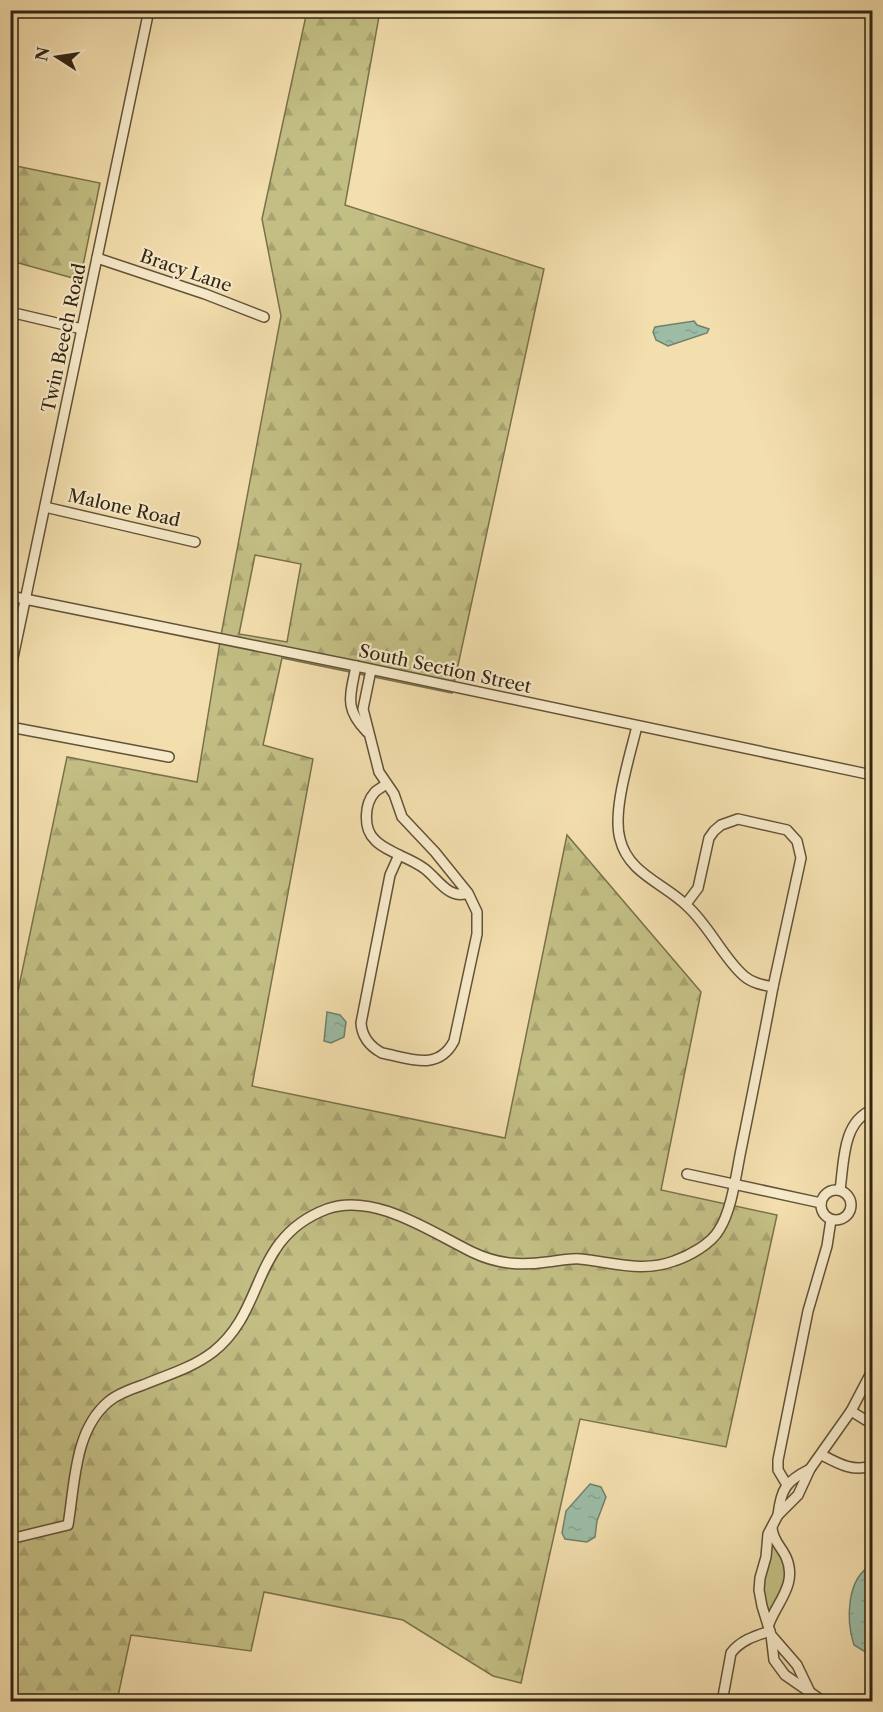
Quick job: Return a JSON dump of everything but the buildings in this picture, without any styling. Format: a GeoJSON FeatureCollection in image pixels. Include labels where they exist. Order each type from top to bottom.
{"type":"FeatureCollection","features":[{"type":"Feature","properties":{"kind":"street","name":"Twin Beech Road"},"geometry":{"type":"LineString","coordinates":[[10,672],[149,10]]}},
{"type":"Feature","properties":{"kind":"street","name":"Bracy Lane"},"geometry":{"type":"LineString","coordinates":[[97,258],[205,294],[264,317]]}},
{"type":"Feature","properties":{"kind":"street"},"geometry":{"type":"LineString","coordinates":[[10,312],[82,329]]}},
{"type":"Feature","properties":{"kind":"street","name":"Malone Road"},"geometry":{"type":"LineString","coordinates":[[45,507],[195,542]]}},
{"type":"Feature","properties":{"kind":"street","name":"South Section Street"},"geometry":{"type":"LineString","coordinates":[[10,596],[873,775]]}},
{"type":"Feature","properties":{"kind":"street"},"geometry":{"type":"LineString","coordinates":[[356,666],[350,707],[355,719],[368,733]]}},
{"type":"Feature","properties":{"kind":"street"},"geometry":{"type":"LineString","coordinates":[[371,670],[363,709],[379,772],[394,794],[402,817],[424,839],[468,893],[477,912],[477,934],[454,1041],[451,1047],[438,1058],[427,1061],[376,1050],[364,1038],[361,1023],[390,875],[399,855]]}},
{"type":"Feature","properties":{"kind":"street"},"geometry":{"type":"LineString","coordinates":[[637,726],[618,811],[620,839],[627,856],[634,865],[686,904],[710,931],[745,978],[773,987]]}},
{"type":"Feature","properties":{"kind":"street"},"geometry":{"type":"LineString","coordinates":[[10,727],[169,757]]}},
{"type":"Feature","properties":{"kind":"street"},"geometry":{"type":"LineString","coordinates":[[386,784],[375,792],[370,800],[366,817],[367,826],[376,842],[423,868],[446,890],[462,895],[468,893]]}},
{"type":"Feature","properties":{"kind":"street"},"geometry":{"type":"LineString","coordinates":[[10,1539],[68,1525],[82,1441],[89,1423],[110,1400],[199,1363],[221,1346],[240,1323],[267,1262],[280,1240],[303,1221],[329,1208],[357,1205],[385,1209],[499,1263],[530,1264],[575,1258],[626,1266],[650,1266],[674,1261],[714,1237],[725,1220],[734,1184],[801,858],[797,841],[787,830],[738,819],[729,821],[714,831],[706,847],[698,888],[686,904]]}},
{"type":"Feature","properties":{"kind":"street"},"geometry":{"type":"LineString","coordinates":[[840,1190],[851,1130],[857,1120],[873,1110]]}},
{"type":"Feature","properties":{"kind":"street"},"geometry":{"type":"LineString","coordinates":[[687,1174],[821,1203]]}},
{"type":"Feature","properties":{"kind":"street"},"geometry":{"type":"LineString","coordinates":[[840,1190],[850,1199],[851,1209],[841,1220],[831,1220],[822,1211],[822,1198],[829,1191],[840,1190]]}},
{"type":"Feature","properties":{"kind":"street"},"geometry":{"type":"LineString","coordinates":[[787,1485],[778,1470],[778,1460],[808,1311],[827,1246],[831,1220]]}},
{"type":"Feature","properties":{"kind":"street"},"geometry":{"type":"LineString","coordinates":[[777,1515],[798,1496],[810,1469],[851,1411],[873,1371]]}},
{"type":"Feature","properties":{"kind":"street"},"geometry":{"type":"LineString","coordinates":[[851,1411],[873,1424]]}},
{"type":"Feature","properties":{"kind":"street"},"geometry":{"type":"LineString","coordinates":[[822,1455],[855,1469],[873,1466]]}},
{"type":"Feature","properties":{"kind":"street"},"geometry":{"type":"LineString","coordinates":[[810,1469],[796,1476],[782,1493],[777,1515],[766,1544],[766,1557],[759,1590],[770,1630],[774,1660],[779,1669],[824,1701]]}},
{"type":"Feature","properties":{"kind":"street"},"geometry":{"type":"LineString","coordinates":[[722,1701],[731,1653],[745,1640],[770,1630],[786,1593],[789,1572],[786,1557],[774,1541],[772,1526]]}},
{"type":"Feature","properties":{"kind":"street"},"geometry":{"type":"LineString","coordinates":[[770,1630],[797,1665],[809,1690]]}},
{"type":"Feature","properties":{"kind":"green space"},"geometry":{"type":"Polygon","coordinates":[[[307,11],[380,11],[345,205],[544,269],[452,693],[282,658],[263,745],[313,759],[252,1086],[505,1138],[567,835],[701,992],[661,1190],[777,1215],[726,1447],[580,1419],[521,1683],[493,1676],[403,1620],[264,1592],[251,1651],[131,1635],[117,1701],[11,1701],[10,1194],[14,1178],[10,1176],[10,990],[18,991],[67,757],[197,782],[222,630],[281,316],[262,219],[307,11]],[[255,555],[239,634],[287,642],[301,564],[255,555]]]}},
{"type":"Feature","properties":{"kind":"green space"},"geometry":{"type":"Polygon","coordinates":[[[11,165],[100,183],[80,280],[11,261],[11,165]]]}},
{"type":"Feature","properties":{"kind":"green space"},"geometry":{"type":"Polygon","coordinates":[[[772,1542],[786,1565],[784,1592],[768,1615],[762,1591],[772,1542]]]}},
{"type":"Feature","properties":{"kind":"water"},"geometry":{"type":"Polygon","coordinates":[[[694,321],[697,325],[709,329],[707,333],[668,346],[656,340],[653,332],[655,327],[694,321]]]}},
{"type":"Feature","properties":{"kind":"water"},"geometry":{"type":"Polygon","coordinates":[[[327,1012],[340,1015],[346,1022],[344,1037],[331,1043],[324,1041],[327,1012]]]}},
{"type":"Feature","properties":{"kind":"water"},"geometry":{"type":"Polygon","coordinates":[[[590,1484],[601,1487],[606,1497],[597,1521],[595,1537],[587,1542],[565,1539],[562,1533],[566,1511],[590,1484]]]}},
{"type":"Feature","properties":{"kind":"water"},"geometry":{"type":"Polygon","coordinates":[[[872,1565],[872,1656],[854,1645],[849,1613],[850,1601],[857,1580],[863,1571],[872,1565]]]}}]}
